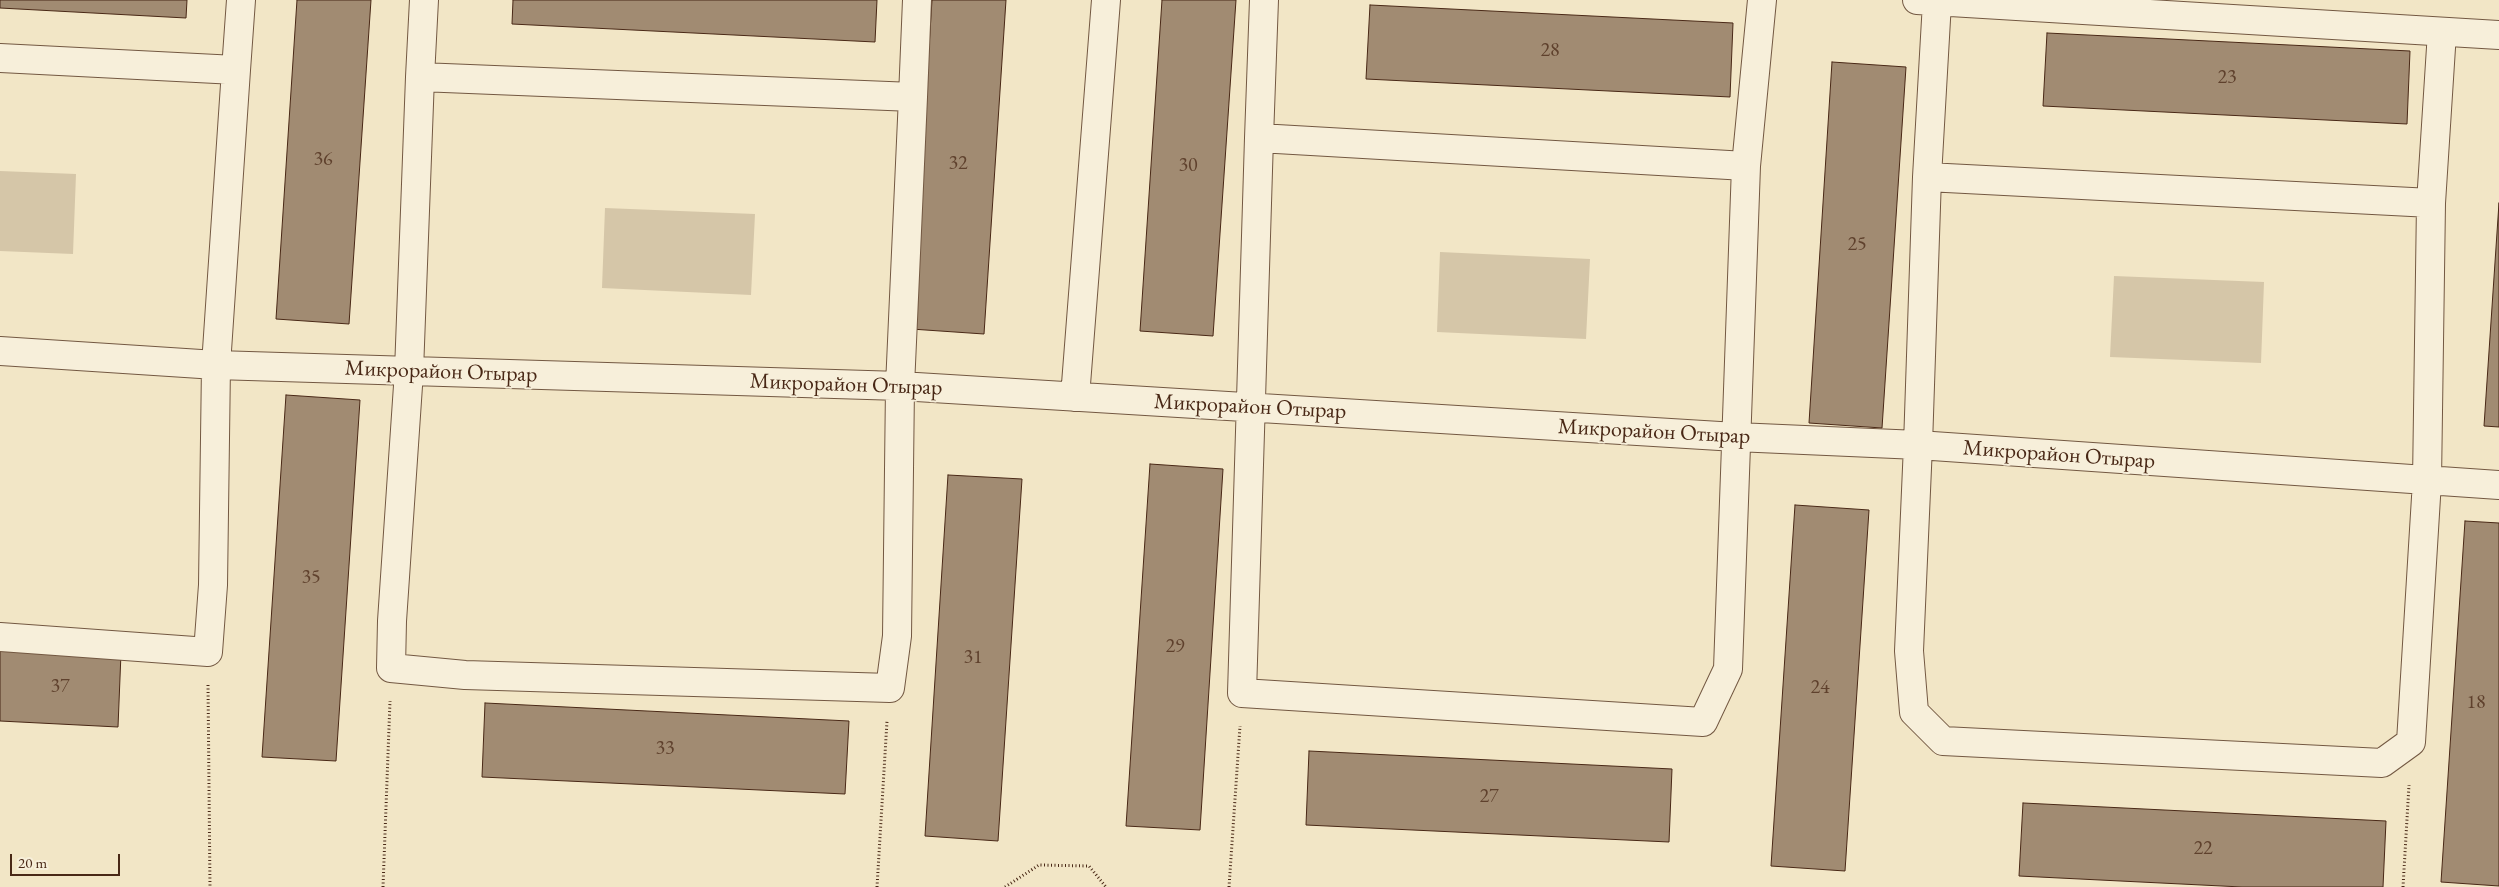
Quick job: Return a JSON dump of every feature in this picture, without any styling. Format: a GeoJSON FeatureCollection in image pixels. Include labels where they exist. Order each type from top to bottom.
{"type":"FeatureCollection","features":[{"type":"Feature","properties":{"kind":"lane"},"geometry":{"type":"LineString","coordinates":[[0,637],[208,652],[213,584],[216,365],[241,0]]}},
{"type":"Feature","properties":{"kind":"lane"},"geometry":{"type":"LineString","coordinates":[[424,0],[409,370],[392,621],[391,668],[465,675],[890,688],[897,636],[900,386],[917,0]]}},
{"type":"Feature","properties":{"kind":"lane"},"geometry":{"type":"LineString","coordinates":[[1075,397],[1106,0]]}},
{"type":"Feature","properties":{"kind":"lane"},"geometry":{"type":"LineString","coordinates":[[1264,0],[1242,693],[1702,722],[1728,669],[1746,166],[1762,0]]}},
{"type":"Feature","properties":{"kind":"lane"},"geometry":{"type":"LineString","coordinates":[[2442,32],[2430,203],[2427,480],[2411,742],[2382,764],[1943,741],[1914,712],[1909,651],[1927,177],[1927,1],[2499,35]]}},
{"type":"Feature","properties":{"kind":"lane"},"geometry":{"type":"LineString","coordinates":[[0,58],[236,70]]}},
{"type":"Feature","properties":{"kind":"lane"},"geometry":{"type":"LineString","coordinates":[[420,77],[912,97]]}},
{"type":"Feature","properties":{"kind":"lane"},"geometry":{"type":"LineString","coordinates":[[1259,138],[1746,166]]}},
{"type":"Feature","properties":{"kind":"lane"},"geometry":{"type":"LineString","coordinates":[[1927,177],[2430,203]]}},
{"type":"Feature","properties":{"kind":"lane","name":"Микрорайон Отырар"},"geometry":{"type":"LineString","coordinates":[[0,351],[216,365],[900,386],[1736,437],[1918,445],[2499,485]]}},
{"type":"Feature","properties":{"kind":"path"},"geometry":{"type":"LineString","coordinates":[[208,652],[210,887]]}},
{"type":"Feature","properties":{"kind":"path"},"geometry":{"type":"LineString","coordinates":[[383,887],[391,668]]}},
{"type":"Feature","properties":{"kind":"path"},"geometry":{"type":"LineString","coordinates":[[877,887],[890,688]]}},
{"type":"Feature","properties":{"kind":"path"},"geometry":{"type":"LineString","coordinates":[[1229,887],[1242,693]]}},
{"type":"Feature","properties":{"kind":"path"},"geometry":{"type":"LineString","coordinates":[[2403,887],[2411,742]]}},
{"type":"Feature","properties":{"kind":"path"},"geometry":{"type":"LineString","coordinates":[[1005,887],[1039,865],[1089,866],[1106,887]]}},
{"type":"Feature","properties":{"kind":"shaded area"},"geometry":{"type":"Polygon","coordinates":[[[0,171],[76,174],[73,254],[0,251],[0,171]]]}},
{"type":"Feature","properties":{"kind":"shaded area"},"geometry":{"type":"Polygon","coordinates":[[[605,208],[755,214],[751,295],[602,288],[605,208]]]}},
{"type":"Feature","properties":{"kind":"shaded area"},"geometry":{"type":"Polygon","coordinates":[[[1440,252],[1590,259],[1586,339],[1437,332],[1440,252]]]}},
{"type":"Feature","properties":{"kind":"shaded area"},"geometry":{"type":"Polygon","coordinates":[[[2114,276],[2264,282],[2261,363],[2110,357],[2114,276]]]}},
{"type":"Feature","properties":{"kind":"building"},"geometry":{"type":"Polygon","coordinates":[[[0,0],[187,0],[186,18],[0,8],[0,0]]]}},
{"type":"Feature","properties":{"kind":"building"},"geometry":{"type":"Polygon","coordinates":[[[297,0],[371,0],[349,324],[276,319],[297,0]]]}},
{"type":"Feature","properties":{"kind":"building"},"geometry":{"type":"Polygon","coordinates":[[[513,0],[877,0],[875,42],[512,24],[513,0]]]}},
{"type":"Feature","properties":{"kind":"building"},"geometry":{"type":"Polygon","coordinates":[[[932,0],[1006,0],[984,334],[911,329],[932,0]]]}},
{"type":"Feature","properties":{"kind":"building"},"geometry":{"type":"Polygon","coordinates":[[[1162,0],[1236,0],[1213,336],[1140,331],[1162,0]]]}},
{"type":"Feature","properties":{"kind":"building"},"geometry":{"type":"Polygon","coordinates":[[[1370,5],[1733,23],[1730,97],[1366,79],[1370,5]]]}},
{"type":"Feature","properties":{"kind":"building"},"geometry":{"type":"Polygon","coordinates":[[[2047,33],[2410,51],[2407,124],[2043,106],[2047,33]]]}},
{"type":"Feature","properties":{"kind":"building"},"geometry":{"type":"Polygon","coordinates":[[[1832,62],[1906,67],[1882,428],[1809,423],[1832,62]]]}},
{"type":"Feature","properties":{"kind":"building"},"geometry":{"type":"Polygon","coordinates":[[[2499,203],[2499,427],[2484,426],[2499,203]]]}},
{"type":"Feature","properties":{"kind":"building"},"geometry":{"type":"Polygon","coordinates":[[[286,395],[360,400],[336,761],[262,757],[286,395]]]}},
{"type":"Feature","properties":{"kind":"building"},"geometry":{"type":"Polygon","coordinates":[[[1150,464],[1223,469],[1200,830],[1126,826],[1150,464]]]}},
{"type":"Feature","properties":{"kind":"building"},"geometry":{"type":"Polygon","coordinates":[[[948,475],[1022,479],[998,841],[925,836],[948,475]]]}},
{"type":"Feature","properties":{"kind":"building"},"geometry":{"type":"Polygon","coordinates":[[[1795,505],[1869,510],[1845,871],[1771,866],[1795,505]]]}},
{"type":"Feature","properties":{"kind":"building"},"geometry":{"type":"Polygon","coordinates":[[[2465,521],[2499,523],[2499,886],[2441,882],[2465,521]]]}},
{"type":"Feature","properties":{"kind":"building"},"geometry":{"type":"Polygon","coordinates":[[[0,648],[121,653],[118,727],[0,721],[0,648]]]}},
{"type":"Feature","properties":{"kind":"building"},"geometry":{"type":"Polygon","coordinates":[[[485,703],[849,721],[845,794],[482,777],[485,703]]]}},
{"type":"Feature","properties":{"kind":"building"},"geometry":{"type":"Polygon","coordinates":[[[1309,751],[1672,769],[1669,842],[1306,825],[1309,751]]]}},
{"type":"Feature","properties":{"kind":"building"},"geometry":{"type":"Polygon","coordinates":[[[2023,803],[2386,821],[2383,887],[2242,887],[2019,876],[2023,803]]]}}]}
